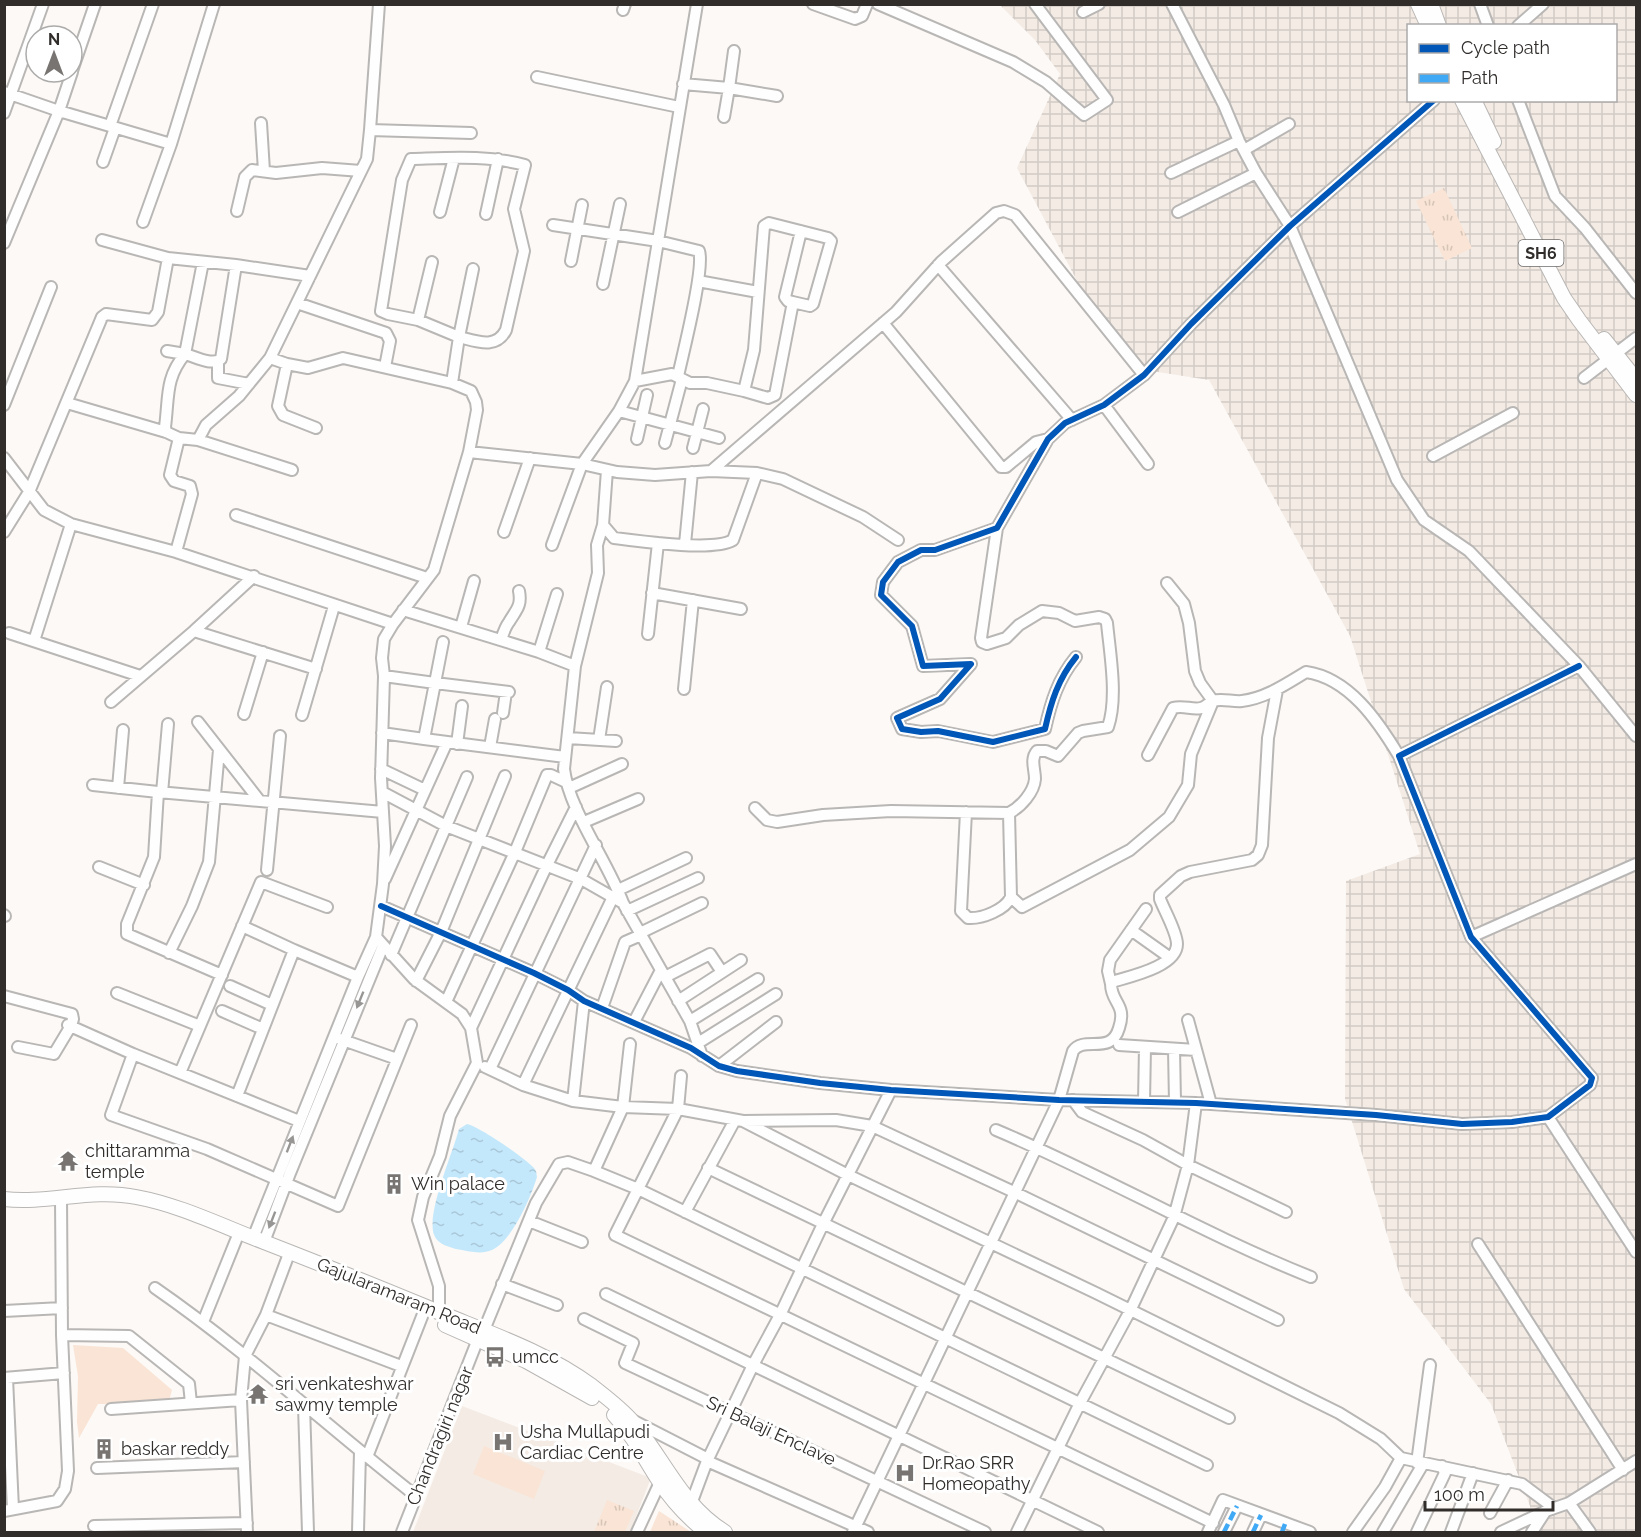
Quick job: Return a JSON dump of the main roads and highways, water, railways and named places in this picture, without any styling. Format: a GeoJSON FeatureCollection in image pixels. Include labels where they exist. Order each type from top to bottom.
{"type":"FeatureCollection","features":[{"type":"Feature","properties":{"kind":"main road"},"geometry":{"type":"LineString","coordinates":[[1419,4],[1427,24]]}},
{"type":"Feature","properties":{"kind":"main road"},"geometry":{"type":"LineString","coordinates":[[1431,4],[1438,24]]}},
{"type":"Feature","properties":{"kind":"main road","name":"SH6"},"geometry":{"type":"LineString","coordinates":[[1463,102],[1564,298],[1612,357],[1636,380]]}},
{"type":"Feature","properties":{"kind":"main road","name":"SH6"},"geometry":{"type":"LineString","coordinates":[[1474,102],[1566,286],[1636,395]]}},
{"type":"Feature","properties":{"kind":"main road","name":"Gajularamaram Road"},"geometry":{"type":"LineString","coordinates":[[4,1205],[61,1201],[101,1195],[135,1197],[179,1209],[439,1312],[578,1388],[603,1405],[663,1476],[707,1520],[725,1533]]}},
{"type":"Feature","properties":{"kind":"main road","name":"Gajularamaram Road"},"geometry":{"type":"LineString","coordinates":[[4,1199],[128,1203],[163,1212],[561,1366],[609,1400],[630,1420],[691,1521],[706,1533]]}},
{"type":"Feature","properties":{"kind":"water"},"geometry":{"type":"Polygon","coordinates":[[[467,1124],[522,1157],[534,1168],[537,1177],[525,1207],[507,1238],[492,1250],[483,1252],[465,1251],[445,1245],[436,1238],[433,1231],[434,1209],[442,1181],[459,1129],[467,1124]]]}},
{"type":"Feature","properties":{"kind":"place","name":"chittaramma temple"},"geometry":{"type":"Point","coordinates":[68,1161]}},
{"type":"Feature","properties":{"kind":"place","name":"Win palace"},"geometry":{"type":"Point","coordinates":[394,1184]}},
{"type":"Feature","properties":{"kind":"place","name":"umcc"},"geometry":{"type":"Point","coordinates":[495,1357]}},
{"type":"Feature","properties":{"kind":"place","name":"sri venkateshwar sawmy temple"},"geometry":{"type":"Point","coordinates":[258,1394]}},
{"type":"Feature","properties":{"kind":"place","name":"Usha Mullapudi Cardiac Centre"},"geometry":{"type":"Point","coordinates":[503,1442]}},
{"type":"Feature","properties":{"kind":"place","name":"baskar reddy"},"geometry":{"type":"Point","coordinates":[104,1449]}},
{"type":"Feature","properties":{"kind":"place","name":"Dr.Rao SRR Homeopathy"},"geometry":{"type":"Point","coordinates":[905,1473]}}]}
